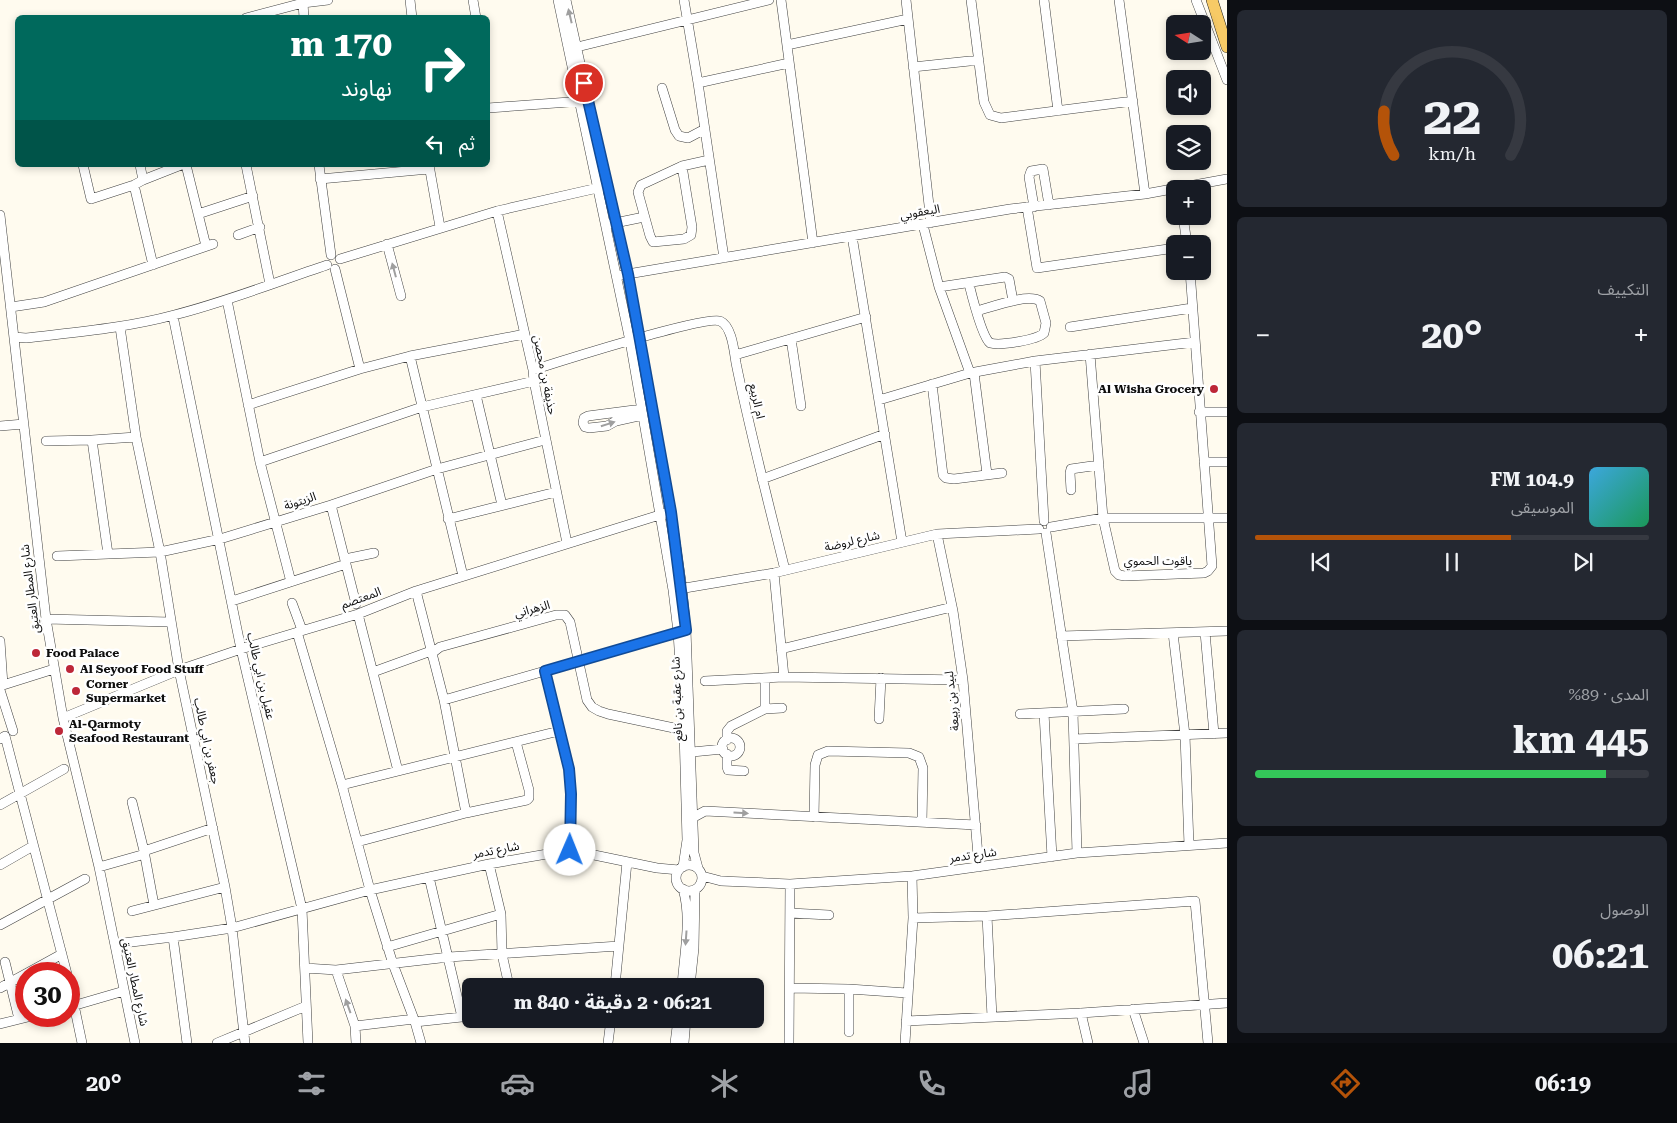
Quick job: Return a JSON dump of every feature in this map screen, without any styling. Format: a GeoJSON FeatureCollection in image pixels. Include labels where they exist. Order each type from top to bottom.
{"type":"FeatureCollection","features":[{"type":"Feature","properties":{"kind":"main road"},"geometry":{"type":"LineString","coordinates":[[1212,0],[1227,47]]}},
{"type":"Feature","properties":{"kind":"street"},"geometry":{"type":"LineString","coordinates":[[258,15],[328,0]]}},
{"type":"Feature","properties":{"kind":"street"},"geometry":{"type":"LineString","coordinates":[[410,0],[412,15]]}},
{"type":"Feature","properties":{"kind":"street"},"geometry":{"type":"LineString","coordinates":[[473,0],[476,15]]}},
{"type":"Feature","properties":{"kind":"street","name":"شارع عقبة بن نافع"},"geometry":{"type":"LineString","coordinates":[[558,0],[588,100],[628,274],[643,412],[661,514],[678,589]]}},
{"type":"Feature","properties":{"kind":"street","name":"شارع عقبة بن نافع"},"geometry":{"type":"LineString","coordinates":[[566,0],[578,101],[617,277],[635,340],[671,512],[682,631],[688,731],[687,840],[681,868]]}},
{"type":"Feature","properties":{"kind":"street"},"geometry":{"type":"LineString","coordinates":[[684,0],[724,258]]}},
{"type":"Feature","properties":{"kind":"street"},"geometry":{"type":"LineString","coordinates":[[573,48],[769,0]]}},
{"type":"Feature","properties":{"kind":"street"},"geometry":{"type":"LineString","coordinates":[[781,0],[813,243]]}},
{"type":"Feature","properties":{"kind":"street"},"geometry":{"type":"LineString","coordinates":[[906,0],[927,224],[940,289],[972,373],[988,474]]}},
{"type":"Feature","properties":{"kind":"street"},"geometry":{"type":"LineString","coordinates":[[971,0],[984,102],[990,115],[1001,118],[1133,101]]}},
{"type":"Feature","properties":{"kind":"street"},"geometry":{"type":"LineString","coordinates":[[1044,0],[1058,111]]}},
{"type":"Feature","properties":{"kind":"street"},"geometry":{"type":"LineString","coordinates":[[1119,0],[1145,194]]}},
{"type":"Feature","properties":{"kind":"street"},"geometry":{"type":"LineString","coordinates":[[1196,0],[1227,80]]}},
{"type":"Feature","properties":{"kind":"street"},"geometry":{"type":"LineString","coordinates":[[303,4],[304,15]]}},
{"type":"Feature","properties":{"kind":"street"},"geometry":{"type":"LineString","coordinates":[[787,45],[908,19]]}},
{"type":"Feature","properties":{"kind":"street"},"geometry":{"type":"LineString","coordinates":[[913,67],[979,60]]}},
{"type":"Feature","properties":{"kind":"street"},"geometry":{"type":"LineString","coordinates":[[698,83],[789,64]]}},
{"type":"Feature","properties":{"kind":"street"},"geometry":{"type":"LineString","coordinates":[[662,88],[675,130],[679,136],[688,138],[705,129]]}},
{"type":"Feature","properties":{"kind":"street"},"geometry":{"type":"LineString","coordinates":[[490,108],[588,100]]}},
{"type":"Feature","properties":{"kind":"street"},"geometry":{"type":"LineString","coordinates":[[682,166],[692,227],[691,235],[684,239],[653,242],[644,218],[638,192],[641,185],[682,166],[709,160]]}},
{"type":"Feature","properties":{"kind":"street"},"geometry":{"type":"LineString","coordinates":[[83,167],[91,199],[134,186],[143,180],[176,167]]}},
{"type":"Feature","properties":{"kind":"street"},"geometry":{"type":"LineString","coordinates":[[140,167],[143,180]]}},
{"type":"Feature","properties":{"kind":"street"},"geometry":{"type":"LineString","coordinates":[[11,307],[44,302],[210,245],[198,214],[186,167]]}},
{"type":"Feature","properties":{"kind":"street"},"geometry":{"type":"LineString","coordinates":[[246,167],[270,284]]}},
{"type":"Feature","properties":{"kind":"street"},"geometry":{"type":"LineString","coordinates":[[319,167],[336,257]]}},
{"type":"Feature","properties":{"kind":"street"},"geometry":{"type":"LineString","coordinates":[[320,179],[429,167],[440,227]]}},
{"type":"Feature","properties":{"kind":"street"},"geometry":{"type":"LineString","coordinates":[[1049,205],[1043,169],[1031,171],[1028,176],[1037,268],[1166,249]]}},
{"type":"Feature","properties":{"kind":"street","name":"اليعقوبي"},"geometry":{"type":"LineString","coordinates":[[1211,182],[1227,179]]}},
{"type":"Feature","properties":{"kind":"street"},"geometry":{"type":"LineString","coordinates":[[134,186],[154,265]]}},
{"type":"Feature","properties":{"kind":"street"},"geometry":{"type":"LineString","coordinates":[[360,369],[328,257],[336,257],[387,244],[497,211],[608,186]]}},
{"type":"Feature","properties":{"kind":"street","name":"اليعقوبي"},"geometry":{"type":"LineString","coordinates":[[617,277],[1030,207],[1166,190]]}},
{"type":"Feature","properties":{"kind":"street"},"geometry":{"type":"LineString","coordinates":[[198,214],[253,196]]}},
{"type":"Feature","properties":{"kind":"street","name":"حذيفة بن محصن"},"geometry":{"type":"LineString","coordinates":[[497,211],[533,370],[545,440],[567,543]]}},
{"type":"Feature","properties":{"kind":"street","name":"شارع المطار العتيق"},"geometry":{"type":"LineString","coordinates":[[0,215],[46,619],[54,669],[63,718],[99,866],[136,1043]]}},
{"type":"Feature","properties":{"kind":"street"},"geometry":{"type":"LineString","coordinates":[[606,225],[644,218]]}},
{"type":"Feature","properties":{"kind":"street"},"geometry":{"type":"LineString","coordinates":[[238,235],[260,227]]}},
{"type":"Feature","properties":{"kind":"street"},"geometry":{"type":"LineString","coordinates":[[852,236],[902,542]]}},
{"type":"Feature","properties":{"kind":"street"},"geometry":{"type":"LineString","coordinates":[[387,244],[401,296]]}},
{"type":"Feature","properties":{"kind":"street"},"geometry":{"type":"LineString","coordinates":[[14,337],[26,338],[120,327],[173,316],[227,300],[270,284],[331,267]]}},
{"type":"Feature","properties":{"kind":"street"},"geometry":{"type":"LineString","coordinates":[[940,289],[958,283],[966,284],[1005,277],[1008,279],[1013,301]]}},
{"type":"Feature","properties":{"kind":"street","name":"ياقوت الحموي"},"geometry":{"type":"LineString","coordinates":[[1090,354],[1103,518],[1115,571],[1119,575],[1125,576],[1204,573],[1208,571],[1212,566],[1190,280]]}},
{"type":"Feature","properties":{"kind":"street"},"geometry":{"type":"LineString","coordinates":[[966,284],[990,343],[999,344],[1042,336],[1044,333],[1046,323],[1040,301],[1034,298],[1013,301],[977,311]]}},
{"type":"Feature","properties":{"kind":"street"},"geometry":{"type":"LineString","coordinates":[[227,300],[260,462],[291,582]]}},
{"type":"Feature","properties":{"kind":"street"},"geometry":{"type":"LineString","coordinates":[[1070,327],[1192,308]]}},
{"type":"Feature","properties":{"kind":"street","name":"عقيل بن ابي طالب"},"geometry":{"type":"LineString","coordinates":[[173,316],[241,649],[302,909],[308,1043]]}},
{"type":"Feature","properties":{"kind":"street"},"geometry":{"type":"LineString","coordinates":[[735,355],[866,317]]}},
{"type":"Feature","properties":{"kind":"street","name":"ام الربيع"},"geometry":{"type":"LineString","coordinates":[[533,370],[635,340],[716,320],[726,325],[735,355],[762,479],[786,570]]}},
{"type":"Feature","properties":{"kind":"street","name":"جعفر بن ابي طالب"},"geometry":{"type":"LineString","coordinates":[[120,327],[136,437],[160,552],[170,622],[225,887],[232,928],[245,1043]]}},
{"type":"Feature","properties":{"kind":"street"},"geometry":{"type":"LineString","coordinates":[[248,405],[360,369],[410,356],[525,334]]}},
{"type":"Feature","properties":{"kind":"street"},"geometry":{"type":"LineString","coordinates":[[791,339],[802,406]]}},
{"type":"Feature","properties":{"kind":"street"},"geometry":{"type":"LineString","coordinates":[[879,400],[972,373],[1035,361],[1195,342]]}},
{"type":"Feature","properties":{"kind":"street"},"geometry":{"type":"LineString","coordinates":[[410,356],[463,576]]}},
{"type":"Feature","properties":{"kind":"street"},"geometry":{"type":"LineString","coordinates":[[1035,361],[1045,528],[1073,712],[1078,853]]}},
{"type":"Feature","properties":{"kind":"street"},"geometry":{"type":"LineString","coordinates":[[260,462],[422,407],[534,380]]}},
{"type":"Feature","properties":{"kind":"street"},"geometry":{"type":"LineString","coordinates":[[932,384],[943,475],[946,478],[954,479],[1002,473]]}},
{"type":"Feature","properties":{"kind":"street"},"geometry":{"type":"LineString","coordinates":[[476,395],[502,505]]}},
{"type":"Feature","properties":{"kind":"street"},"geometry":{"type":"LineString","coordinates":[[606,412],[615,414],[643,412],[607,426],[589,428],[585,427],[583,423],[584,418],[588,416],[606,412]]}},
{"type":"Feature","properties":{"kind":"street"},"geometry":{"type":"LineString","coordinates":[[1199,412],[1227,412]]}},
{"type":"Feature","properties":{"kind":"street"},"geometry":{"type":"LineString","coordinates":[[0,426],[24,424]]}},
{"type":"Feature","properties":{"kind":"street"},"geometry":{"type":"LineString","coordinates":[[762,479],[884,434]]}},
{"type":"Feature","properties":{"kind":"street"},"geometry":{"type":"LineString","coordinates":[[46,441],[136,437]]}},
{"type":"Feature","properties":{"kind":"street"},"geometry":{"type":"LineString","coordinates":[[92,440],[108,554]]}},
{"type":"Feature","properties":{"kind":"street","name":"الزيتونة"},"geometry":{"type":"LineString","coordinates":[[57,556],[160,552],[220,539],[332,505],[437,469],[545,440]]}},
{"type":"Feature","properties":{"kind":"street"},"geometry":{"type":"LineString","coordinates":[[1204,462],[1227,462]]}},
{"type":"Feature","properties":{"kind":"street"},"geometry":{"type":"LineString","coordinates":[[1071,490],[1071,469],[1099,466]]}},
{"type":"Feature","properties":{"kind":"street"},"geometry":{"type":"LineString","coordinates":[[448,518],[556,492]]}},
{"type":"Feature","properties":{"kind":"street"},"geometry":{"type":"LineString","coordinates":[[332,505],[356,604]]}},
{"type":"Feature","properties":{"kind":"street","name":"المعتصم"},"geometry":{"type":"LineString","coordinates":[[63,718],[179,670],[241,649],[358,614],[416,591],[671,512]]}},
{"type":"Feature","properties":{"kind":"street","name":"شارع لروضة"},"geometry":{"type":"LineString","coordinates":[[678,589],[774,573],[937,534],[1045,528],[1103,518],[1227,518]]}},
{"type":"Feature","properties":{"kind":"street","name":"لبيد بن ربيعة"},"geometry":{"type":"LineString","coordinates":[[937,534],[952,607],[963,680],[980,867]]}},
{"type":"Feature","properties":{"kind":"street"},"geometry":{"type":"LineString","coordinates":[[232,600],[374,553]]}},
{"type":"Feature","properties":{"kind":"street"},"geometry":{"type":"LineString","coordinates":[[774,573],[784,677]]}},
{"type":"Feature","properties":{"kind":"street"},"geometry":{"type":"LineString","coordinates":[[416,591],[444,700],[466,813]]}},
{"type":"Feature","properties":{"kind":"street"},"geometry":{"type":"LineString","coordinates":[[292,603],[370,890],[387,946],[415,1020],[421,1043]]}},
{"type":"Feature","properties":{"kind":"street"},"geometry":{"type":"LineString","coordinates":[[781,649],[952,607]]}},
{"type":"Feature","properties":{"kind":"street"},"geometry":{"type":"LineString","coordinates":[[358,614],[398,771]]}},
{"type":"Feature","properties":{"kind":"street","name":"الزهراني"},"geometry":{"type":"LineString","coordinates":[[431,652],[440,647],[560,614],[565,615],[570,622],[580,661],[585,692],[592,707],[599,712],[688,731]]}},
{"type":"Feature","properties":{"kind":"street"},"geometry":{"type":"LineString","coordinates":[[46,619],[170,622]]}},
{"type":"Feature","properties":{"kind":"street"},"geometry":{"type":"LineString","coordinates":[[444,700],[682,631]]}},
{"type":"Feature","properties":{"kind":"street"},"geometry":{"type":"LineString","coordinates":[[1061,636],[1227,631]]}},
{"type":"Feature","properties":{"kind":"street"},"geometry":{"type":"LineString","coordinates":[[1205,632],[1214,734]]}},
{"type":"Feature","properties":{"kind":"street"},"geometry":{"type":"LineString","coordinates":[[1173,633],[1185,735],[1190,845]]}},
{"type":"Feature","properties":{"kind":"street"},"geometry":{"type":"LineString","coordinates":[[0,641],[1,687],[13,731]]}},
{"type":"Feature","properties":{"kind":"street"},"geometry":{"type":"LineString","coordinates":[[373,672],[431,652]]}},
{"type":"Feature","properties":{"kind":"street"},"geometry":{"type":"LineString","coordinates":[[1,687],[54,669]]}},
{"type":"Feature","properties":{"kind":"street"},"geometry":{"type":"LineString","coordinates":[[545,671],[569,769],[571,794],[570,850]]}},
{"type":"Feature","properties":{"kind":"street"},"geometry":{"type":"LineString","coordinates":[[705,681],[784,677],[963,680]]}},
{"type":"Feature","properties":{"kind":"street"},"geometry":{"type":"LineString","coordinates":[[879,719],[880,678]]}},
{"type":"Feature","properties":{"kind":"street"},"geometry":{"type":"LineString","coordinates":[[765,679],[765,709]]}},
{"type":"Feature","properties":{"kind":"street"},"geometry":{"type":"LineString","coordinates":[[744,771],[728,770],[725,748],[727,731],[731,726],[765,709],[782,708]]}},
{"type":"Feature","properties":{"kind":"street"},"geometry":{"type":"LineString","coordinates":[[1020,714],[1124,709]]}},
{"type":"Feature","properties":{"kind":"street"},"geometry":{"type":"LineString","coordinates":[[1044,713],[1052,857]]}},
{"type":"Feature","properties":{"kind":"street"},"geometry":{"type":"LineString","coordinates":[[342,785],[559,731]]}},
{"type":"Feature","properties":{"kind":"street","name":"شارع عقبة بن نافع"},"geometry":{"type":"LineString","coordinates":[[688,731],[692,752],[694,852],[699,879],[691,978]]}},
{"type":"Feature","properties":{"kind":"street"},"geometry":{"type":"LineString","coordinates":[[1074,739],[1227,733]]}},
{"type":"Feature","properties":{"kind":"street"},"geometry":{"type":"LineString","coordinates":[[2,737],[64,962]]}},
{"type":"Feature","properties":{"kind":"street"},"geometry":{"type":"LineString","coordinates":[[357,842],[466,813],[524,802],[528,798],[529,790],[516,742]]}},
{"type":"Feature","properties":{"kind":"street"},"geometry":{"type":"LineString","coordinates":[[692,752],[725,748]]}},
{"type":"Feature","properties":{"kind":"street"},"geometry":{"type":"LineString","coordinates":[[814,817],[815,765],[818,755],[828,751],[909,753],[919,757],[923,768],[922,822]]}},
{"type":"Feature","properties":{"kind":"street"},"geometry":{"type":"LineString","coordinates":[[0,805],[64,769]]}},
{"type":"Feature","properties":{"kind":"street"},"geometry":{"type":"LineString","coordinates":[[132,802],[154,905]]}},
{"type":"Feature","properties":{"kind":"street"},"geometry":{"type":"LineString","coordinates":[[694,817],[705,811],[976,825]]}},
{"type":"Feature","properties":{"kind":"street"},"geometry":{"type":"LineString","coordinates":[[99,866],[213,828]]}},
{"type":"Feature","properties":{"kind":"street","name":"شارع تدمر"},"geometry":{"type":"LineString","coordinates":[[699,879],[790,884],[912,876],[1078,853],[1227,843]]}},
{"type":"Feature","properties":{"kind":"street"},"geometry":{"type":"LineString","coordinates":[[0,865],[33,846]]}},
{"type":"Feature","properties":{"kind":"street","name":"شارع تدمر"},"geometry":{"type":"LineString","coordinates":[[115,944],[232,928],[370,890],[489,864],[570,850],[657,868],[681,868]]}},
{"type":"Feature","properties":{"kind":"street"},"geometry":{"type":"LineString","coordinates":[[616,978],[627,862]]}},
{"type":"Feature","properties":{"kind":"street"},"geometry":{"type":"LineString","coordinates":[[489,864],[501,914],[502,954],[506,978]]}},
{"type":"Feature","properties":{"kind":"street"},"geometry":{"type":"LineString","coordinates":[[683,889],[687,891],[699,879],[691,865],[681,868],[677,881],[683,889],[687,905],[683,978]]}},
{"type":"Feature","properties":{"kind":"street","name":"شارع تدمر"},"geometry":{"type":"LineString","coordinates":[[657,868],[677,881]]}},
{"type":"Feature","properties":{"kind":"street"},"geometry":{"type":"LineString","coordinates":[[904,1043],[913,918],[912,876]]}},
{"type":"Feature","properties":{"kind":"street"},"geometry":{"type":"LineString","coordinates":[[429,877],[462,1000]]}},
{"type":"Feature","properties":{"kind":"street"},"geometry":{"type":"LineString","coordinates":[[0,925],[85,879]]}},
{"type":"Feature","properties":{"kind":"street"},"geometry":{"type":"LineString","coordinates":[[789,1043],[790,884]]}},
{"type":"Feature","properties":{"kind":"street"},"geometry":{"type":"LineString","coordinates":[[132,911],[225,887]]}},
{"type":"Feature","properties":{"kind":"street"},"geometry":{"type":"LineString","coordinates":[[913,918],[987,916],[1194,901],[1208,1043]]}},
{"type":"Feature","properties":{"kind":"street"},"geometry":{"type":"LineString","coordinates":[[790,913],[830,915]]}},
{"type":"Feature","properties":{"kind":"street"},"geometry":{"type":"LineString","coordinates":[[387,946],[501,914]]}},
{"type":"Feature","properties":{"kind":"street"},"geometry":{"type":"LineString","coordinates":[[987,916],[992,1017]]}},
{"type":"Feature","properties":{"kind":"street"},"geometry":{"type":"LineString","coordinates":[[173,937],[187,1043]]}},
{"type":"Feature","properties":{"kind":"street"},"geometry":{"type":"LineString","coordinates":[[305,968],[336,970],[449,957],[619,946]]}},
{"type":"Feature","properties":{"kind":"street"},"geometry":{"type":"LineString","coordinates":[[0,988],[62,954]]}},
{"type":"Feature","properties":{"kind":"street"},"geometry":{"type":"LineString","coordinates":[[5,962],[15,1005]]}},
{"type":"Feature","properties":{"kind":"street"},"geometry":{"type":"LineString","coordinates":[[336,970],[355,1026],[356,1043]]}},
{"type":"Feature","properties":{"kind":"street"},"geometry":{"type":"LineString","coordinates":[[790,988],[849,989],[907,993]]}},
{"type":"Feature","properties":{"kind":"street"},"geometry":{"type":"LineString","coordinates":[[849,989],[849,1032]]}},
{"type":"Feature","properties":{"kind":"street"},"geometry":{"type":"LineString","coordinates":[[80,1004],[124,991]]}},
{"type":"Feature","properties":{"kind":"street"},"geometry":{"type":"LineString","coordinates":[[906,1021],[1081,1013],[1227,1003]]}},
{"type":"Feature","properties":{"kind":"street"},"geometry":{"type":"LineString","coordinates":[[217,1043],[306,1006]]}},
{"type":"Feature","properties":{"kind":"street"},"geometry":{"type":"LineString","coordinates":[[1134,1009],[1144,1043]]}},
{"type":"Feature","properties":{"kind":"street"},"geometry":{"type":"LineString","coordinates":[[1081,1013],[1088,1043]]}},
{"type":"Feature","properties":{"kind":"street"},"geometry":{"type":"LineString","coordinates":[[355,1026],[462,1016]]}},
{"type":"Feature","properties":{"kind":"street"},"geometry":{"type":"LineString","coordinates":[[0,1024],[15,1020]]}},
{"type":"Feature","properties":{"kind":"street"},"geometry":{"type":"LineString","coordinates":[[77,1027],[81,1043]]}},
{"type":"Feature","properties":{"kind":"street"},"geometry":{"type":"LineString","coordinates":[[608,1043],[610,1028]]}},
{"type":"Feature","properties":{"kind":"street"},"geometry":{"type":"LineString","coordinates":[[675,1043],[677,1028]]}},
{"type":"Feature","properties":{"kind":"street"},"geometry":{"type":"LineString","coordinates":[[684,1043],[685,1028]]}},
{"type":"Feature","properties":{"kind":"place","name":"Al Wisha Grocery"},"geometry":{"type":"Point","coordinates":[1214,389]}},
{"type":"Feature","properties":{"kind":"place","name":"Food Palace"},"geometry":{"type":"Point","coordinates":[36,653]}},
{"type":"Feature","properties":{"kind":"place","name":"Al Seyoof Food Stuff"},"geometry":{"type":"Point","coordinates":[70,669]}},
{"type":"Feature","properties":{"kind":"place","name":"Corner Supermarket"},"geometry":{"type":"Point","coordinates":[76,691]}},
{"type":"Feature","properties":{"kind":"place","name":"Al-Qarmoty Seafood Restaurant"},"geometry":{"type":"Point","coordinates":[59,731]}},
{"type":"Feature","properties":{"kind":"route"},"geometry":{"type":"LineString","coordinates":[[570,850],[571,794],[569,769],[545,671],[686,630],[671,512],[628,274],[584,83]]}}]}
